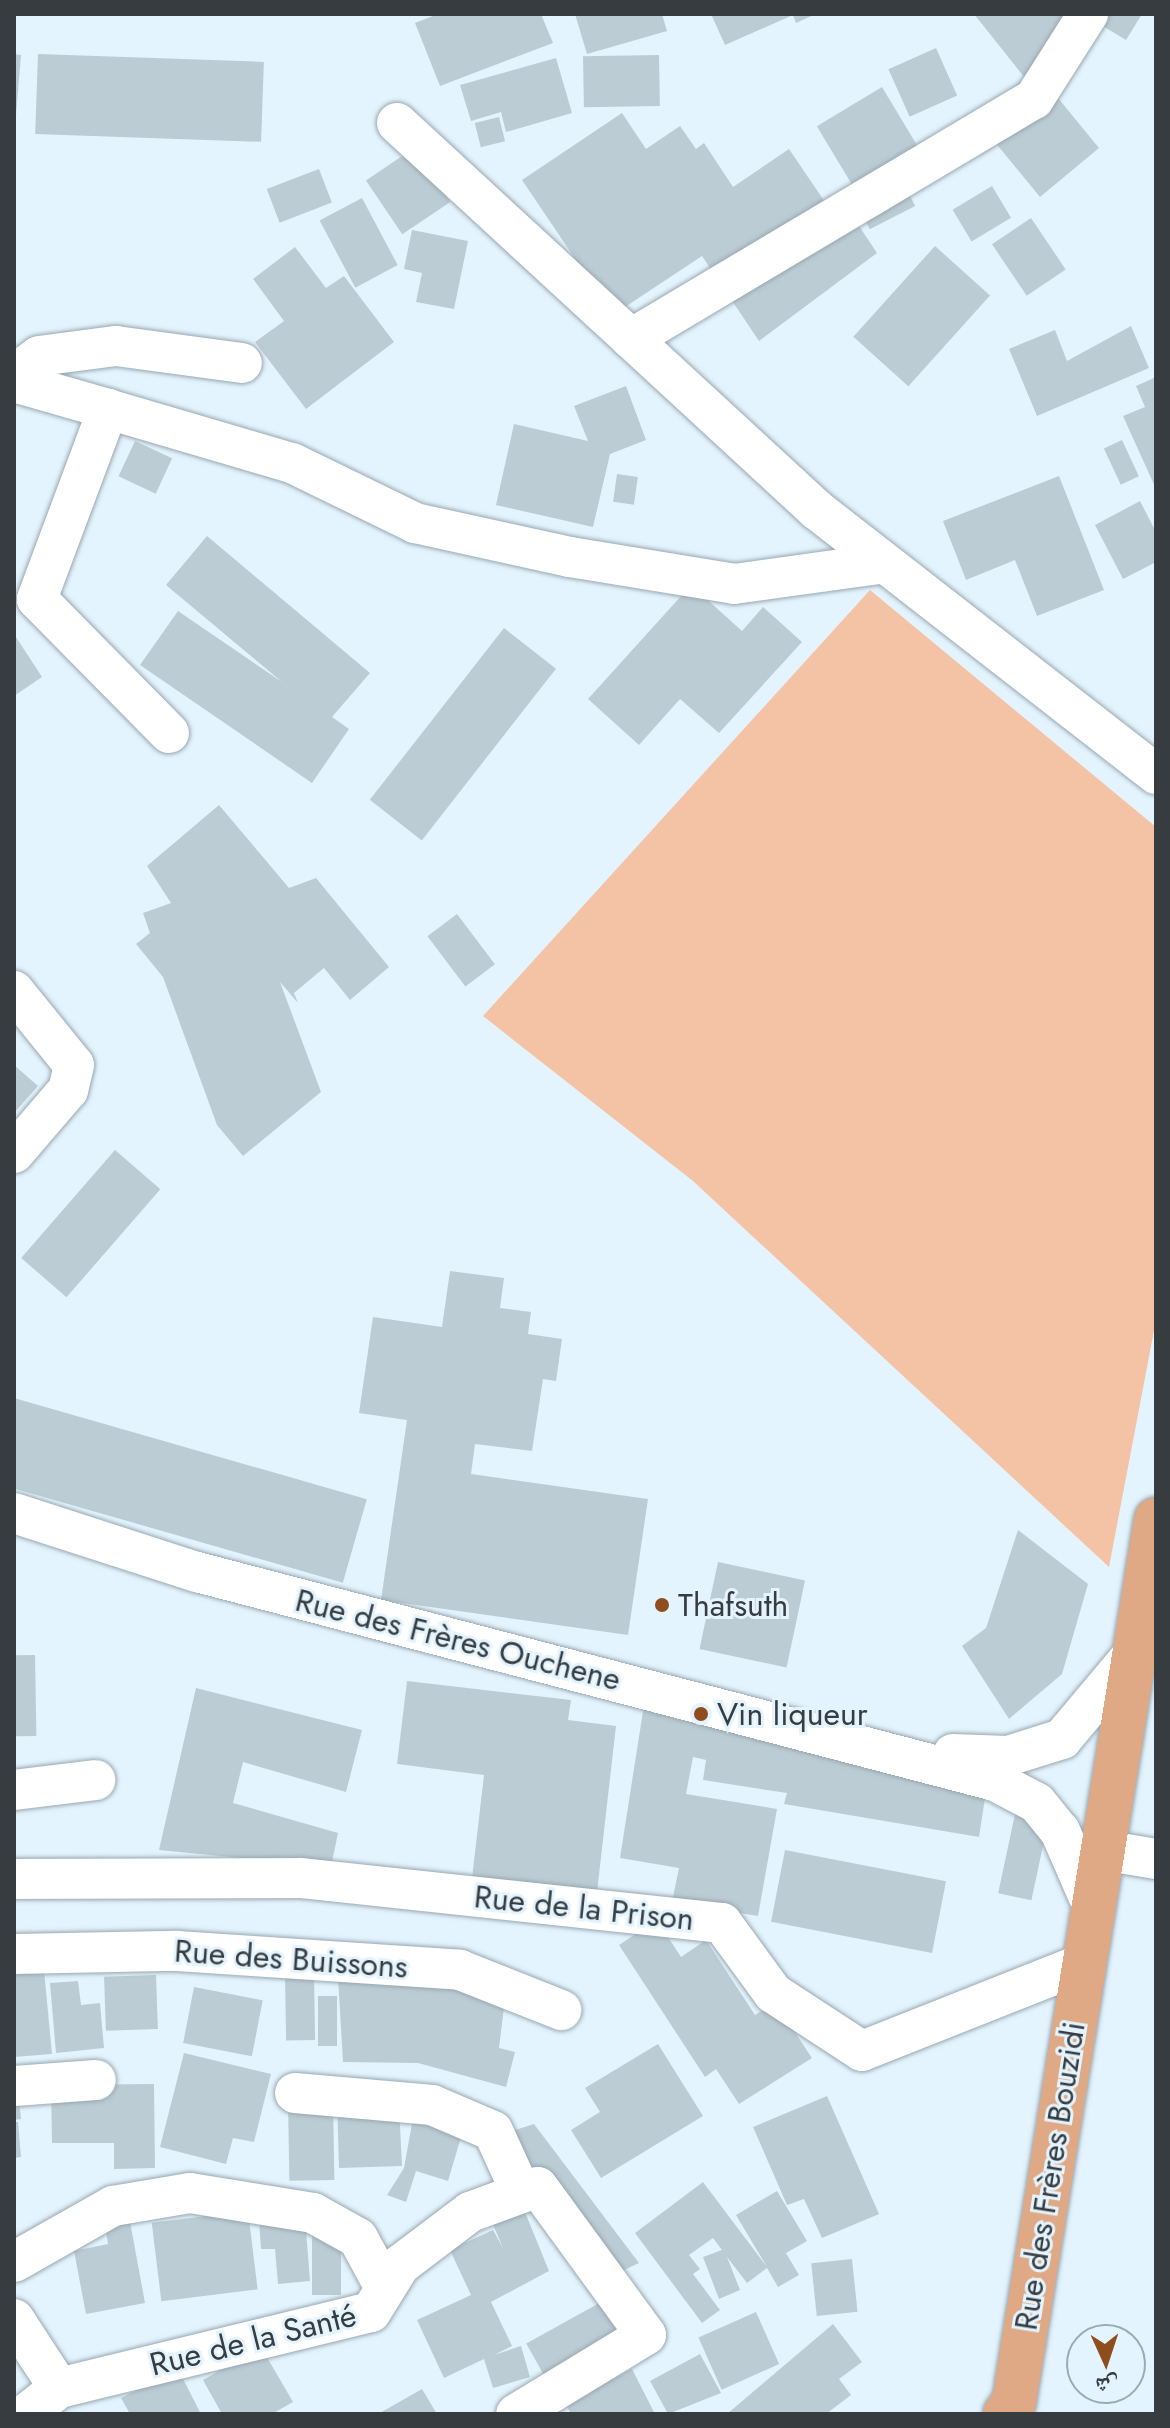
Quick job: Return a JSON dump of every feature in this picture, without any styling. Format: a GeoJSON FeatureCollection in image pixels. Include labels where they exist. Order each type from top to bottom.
{"type":"FeatureCollection","features":[{"type":"Feature","properties":{"kind":"main road","name":"Rue des Frères Bouzidi"},"geometry":{"type":"LineString","coordinates":[[1005,2414],[1014,2402],[1156,1519]]}},
{"type":"Feature","properties":{"kind":"street"},"geometry":{"type":"LineString","coordinates":[[631,339],[1034,99],[1088,14]]}},
{"type":"Feature","properties":{"kind":"street"},"geometry":{"type":"LineString","coordinates":[[397,123],[631,339],[885,563],[1156,774]]}},
{"type":"Feature","properties":{"kind":"street"},"geometry":{"type":"LineString","coordinates":[[14,375],[39,356],[116,346],[242,363]]}},
{"type":"Feature","properties":{"kind":"street"},"geometry":{"type":"LineString","coordinates":[[14,382],[292,463],[415,523],[570,557],[734,584],[885,563]]}},
{"type":"Feature","properties":{"kind":"street"},"geometry":{"type":"LineString","coordinates":[[108,409],[37,599],[169,733]]}},
{"type":"Feature","properties":{"kind":"street"},"geometry":{"type":"LineString","coordinates":[[14,991],[74,1065],[68,1090],[14,1153]]}},
{"type":"Feature","properties":{"kind":"street","name":"Rue des Frères Ouchene"},"geometry":{"type":"LineString","coordinates":[[14,1513],[197,1572],[905,1753],[1037,1803],[1060,1831],[1089,1936]]}},
{"type":"Feature","properties":{"kind":"street","name":"Rue des Frères Ouchene"},"geometry":{"type":"LineString","coordinates":[[905,1753],[1008,1756],[1062,1739],[1135,1652]]}},
{"type":"Feature","properties":{"kind":"street"},"geometry":{"type":"LineString","coordinates":[[14,1790],[95,1780]]}},
{"type":"Feature","properties":{"kind":"street"},"geometry":{"type":"LineString","coordinates":[[1102,1850],[1156,1859]]}},
{"type":"Feature","properties":{"kind":"street","name":"Rue de la Prison"},"geometry":{"type":"LineString","coordinates":[[14,1879],[301,1878],[722,1923],[773,1993],[862,2051],[1089,1936]]}},
{"type":"Feature","properties":{"kind":"street","name":"Rue des Buissons"},"geometry":{"type":"LineString","coordinates":[[14,1954],[177,1951],[460,1970],[561,2010]]}},
{"type":"Feature","properties":{"kind":"street"},"geometry":{"type":"LineString","coordinates":[[14,2086],[96,2080]]}},
{"type":"Feature","properties":{"kind":"street"},"geometry":{"type":"LineString","coordinates":[[295,2093],[432,2105],[493,2131],[519,2188],[538,2187],[646,2335],[516,2414]]}},
{"type":"Feature","properties":{"kind":"street","name":"Rue de la Santé"},"geometry":{"type":"LineString","coordinates":[[26,2414],[59,2388],[371,2312],[400,2265],[470,2212],[519,2188]]}},
{"type":"Feature","properties":{"kind":"street"},"geometry":{"type":"LineString","coordinates":[[14,2262],[113,2206],[190,2193],[313,2213],[358,2238],[385,2288]]}},
{"type":"Feature","properties":{"kind":"street"},"geometry":{"type":"LineString","coordinates":[[14,2319],[59,2388]]}},
{"type":"Feature","properties":{"kind":"shaded area"},"geometry":{"type":"Polygon","coordinates":[[[870,590],[1156,827],[1156,1320],[1109,1567],[693,1181],[483,1016],[870,590]]]}},
{"type":"Feature","properties":{"kind":"building"},"geometry":{"type":"Polygon","coordinates":[[[438,14],[541,14],[553,43],[440,86],[415,23],[438,14]]]}},
{"type":"Feature","properties":{"kind":"building"},"geometry":{"type":"Polygon","coordinates":[[[575,14],[662,14],[667,31],[587,54],[575,14]]]}},
{"type":"Feature","properties":{"kind":"building"},"geometry":{"type":"Polygon","coordinates":[[[711,14],[816,14],[796,23],[793,15],[725,45],[711,14]]]}},
{"type":"Feature","properties":{"kind":"building"},"geometry":{"type":"Polygon","coordinates":[[[974,14],[1069,14],[1035,70],[1099,148],[1040,197],[975,118],[1025,78],[974,14]]]}},
{"type":"Feature","properties":{"kind":"building"},"geometry":{"type":"Polygon","coordinates":[[[1083,14],[1142,14],[1126,40],[1083,14]]]}},
{"type":"Feature","properties":{"kind":"building"},"geometry":{"type":"Polygon","coordinates":[[[936,48],[957,96],[910,117],[888,69],[936,48]]]}},
{"type":"Feature","properties":{"kind":"building"},"geometry":{"type":"Polygon","coordinates":[[[14,54],[21,55],[16,115],[14,115],[14,54]]]}},
{"type":"Feature","properties":{"kind":"building"},"geometry":{"type":"Polygon","coordinates":[[[38,54],[264,62],[261,142],[35,134],[38,54]]]}},
{"type":"Feature","properties":{"kind":"building"},"geometry":{"type":"Polygon","coordinates":[[[659,55],[660,106],[584,107],[583,56],[659,55]]]}},
{"type":"Feature","properties":{"kind":"building"},"geometry":{"type":"Polygon","coordinates":[[[556,58],[572,113],[506,132],[501,112],[471,121],[460,85],[556,58]]]}},
{"type":"Feature","properties":{"kind":"building"},"geometry":{"type":"Polygon","coordinates":[[[882,87],[919,149],[854,188],[817,126],[882,87]]]}},
{"type":"Feature","properties":{"kind":"building"},"geometry":{"type":"Polygon","coordinates":[[[622,113],[646,149],[680,126],[696,149],[704,143],[733,187],[789,149],[825,202],[837,193],[877,253],[759,341],[702,256],[613,315],[522,180],[622,113]]]}},
{"type":"Feature","properties":{"kind":"building"},"geometry":{"type":"Polygon","coordinates":[[[499,117],[505,141],[481,147],[475,123],[499,117]]]}},
{"type":"Feature","properties":{"kind":"building"},"geometry":{"type":"Polygon","coordinates":[[[414,148],[450,202],[402,234],[366,180],[414,148]]]}},
{"type":"Feature","properties":{"kind":"building"},"geometry":{"type":"Polygon","coordinates":[[[319,169],[332,203],[280,223],[267,189],[319,169]]]}},
{"type":"Feature","properties":{"kind":"building"},"geometry":{"type":"Polygon","coordinates":[[[992,186],[1011,218],[972,241],[953,210],[992,186]]]}},
{"type":"Feature","properties":{"kind":"building"},"geometry":{"type":"Polygon","coordinates":[[[907,190],[915,206],[870,229],[862,213],[907,190]]]}},
{"type":"Feature","properties":{"kind":"building"},"geometry":{"type":"Polygon","coordinates":[[[362,198],[398,265],[355,288],[320,221],[362,198]]]}},
{"type":"Feature","properties":{"kind":"building"},"geometry":{"type":"Polygon","coordinates":[[[1031,218],[1066,269],[1027,296],[992,244],[1031,218]]]}},
{"type":"Feature","properties":{"kind":"building"},"geometry":{"type":"Polygon","coordinates":[[[412,230],[468,241],[454,309],[416,302],[422,273],[404,269],[412,230]]]}},
{"type":"Feature","properties":{"kind":"building"},"geometry":{"type":"Polygon","coordinates":[[[935,246],[990,296],[908,386],[853,337],[935,246]]]}},
{"type":"Feature","properties":{"kind":"building"},"geometry":{"type":"Polygon","coordinates":[[[295,247],[326,288],[344,276],[394,342],[306,409],[255,342],[284,321],[253,279],[295,247]]]}},
{"type":"Feature","properties":{"kind":"building"},"geometry":{"type":"Polygon","coordinates":[[[1131,326],[1149,368],[1037,416],[1009,349],[1055,330],[1067,361],[1131,326]]]}},
{"type":"Feature","properties":{"kind":"building"},"geometry":{"type":"Polygon","coordinates":[[[1156,377],[1156,489],[1123,416],[1145,407],[1136,386],[1156,377]]]}},
{"type":"Feature","properties":{"kind":"building"},"geometry":{"type":"Polygon","coordinates":[[[626,386],[646,440],[610,454],[593,527],[496,505],[514,424],[588,441],[574,406],[626,386]]]}},
{"type":"Feature","properties":{"kind":"building"},"geometry":{"type":"Polygon","coordinates":[[[1122,440],[1139,476],[1121,485],[1104,448],[1122,440]]]}},
{"type":"Feature","properties":{"kind":"building"},"geometry":{"type":"Polygon","coordinates":[[[135,441],[172,458],[156,494],[119,476],[135,441]]]}},
{"type":"Feature","properties":{"kind":"building"},"geometry":{"type":"Polygon","coordinates":[[[617,474],[638,477],[634,505],[613,502],[617,474]]]}},
{"type":"Feature","properties":{"kind":"building"},"geometry":{"type":"Polygon","coordinates":[[[1059,476],[1104,590],[1037,616],[1015,560],[966,580],[943,521],[1059,476]]]}},
{"type":"Feature","properties":{"kind":"building"},"geometry":{"type":"Polygon","coordinates":[[[1140,501],[1156,532],[1156,562],[1123,579],[1095,525],[1140,501]]]}},
{"type":"Feature","properties":{"kind":"building"},"geometry":{"type":"Polygon","coordinates":[[[207,536],[370,673],[332,717],[349,729],[312,783],[140,665],[178,611],[282,682],[166,585],[207,536]]]}},
{"type":"Feature","properties":{"kind":"building"},"geometry":{"type":"Polygon","coordinates":[[[691,585],[742,631],[763,607],[802,642],[719,733],[680,699],[639,745],[588,699],[691,585]]]}},
{"type":"Feature","properties":{"kind":"building"},"geometry":{"type":"Polygon","coordinates":[[[504,628],[556,669],[422,840],[370,800],[504,628]]]}},
{"type":"Feature","properties":{"kind":"building"},"geometry":{"type":"Polygon","coordinates":[[[14,634],[42,677],[14,696],[14,634]]]}},
{"type":"Feature","properties":{"kind":"building"},"geometry":{"type":"Polygon","coordinates":[[[219,805],[289,888],[316,878],[389,967],[350,1000],[324,968],[294,993],[298,1003],[280,982],[321,1092],[243,1156],[217,1125],[163,977],[136,944],[150,933],[143,913],[171,903],[147,866],[219,805]]]}},
{"type":"Feature","properties":{"kind":"building"},"geometry":{"type":"Polygon","coordinates":[[[457,914],[495,964],[465,987],[427,936],[457,914]]]}},
{"type":"Feature","properties":{"kind":"building"},"geometry":{"type":"Polygon","coordinates":[[[14,1065],[38,1086],[14,1113],[14,1065]]]}},
{"type":"Feature","properties":{"kind":"building"},"geometry":{"type":"Polygon","coordinates":[[[115,1150],[160,1189],[66,1297],[21,1258],[115,1150]]]}},
{"type":"Feature","properties":{"kind":"building"},"geometry":{"type":"Polygon","coordinates":[[[450,1271],[504,1278],[500,1308],[531,1312],[528,1334],[562,1339],[556,1381],[543,1379],[532,1451],[475,1444],[471,1474],[648,1499],[628,1635],[381,1600],[407,1420],[359,1413],[373,1317],[442,1327],[450,1271]]]}},
{"type":"Feature","properties":{"kind":"building"},"geometry":{"type":"Polygon","coordinates":[[[14,1398],[367,1499],[343,1583],[14,1489],[14,1398]]]}},
{"type":"Feature","properties":{"kind":"building"},"geometry":{"type":"Polygon","coordinates":[[[1018,1530],[1088,1584],[1062,1674],[1009,1719],[962,1646],[986,1628],[1018,1530]]]}},
{"type":"Feature","properties":{"kind":"building"},"geometry":{"type":"Polygon","coordinates":[[[718,1562],[805,1581],[787,1668],[699,1649],[718,1562]]]}},
{"type":"Feature","properties":{"kind":"building"},"geometry":{"type":"Polygon","coordinates":[[[14,1655],[35,1655],[36,1736],[15,1736],[14,1655]]]}},
{"type":"Feature","properties":{"kind":"building"},"geometry":{"type":"Polygon","coordinates":[[[407,1681],[571,1700],[568,1720],[616,1726],[596,1901],[471,1887],[484,1775],[397,1764],[407,1681]]]}},
{"type":"Feature","properties":{"kind":"building"},"geometry":{"type":"Polygon","coordinates":[[[196,1688],[362,1730],[346,1792],[243,1762],[233,1803],[338,1833],[331,1867],[159,1850],[196,1688]]]}},
{"type":"Feature","properties":{"kind":"building"},"geometry":{"type":"Polygon","coordinates":[[[646,1692],[987,1785],[979,1837],[784,1804],[787,1793],[703,1780],[706,1760],[693,1757],[686,1794],[777,1809],[758,1916],[672,1902],[679,1868],[620,1858],[646,1692]]]}},
{"type":"Feature","properties":{"kind":"building"},"geometry":{"type":"Polygon","coordinates":[[[1015,1814],[1048,1821],[1031,1900],[998,1893],[1015,1814]]]}},
{"type":"Feature","properties":{"kind":"building"},"geometry":{"type":"Polygon","coordinates":[[[785,1850],[946,1881],[932,1953],[771,1922],[785,1850]]]}},
{"type":"Feature","properties":{"kind":"building"},"geometry":{"type":"Polygon","coordinates":[[[657,1920],[681,1957],[706,1940],[755,2015],[775,2002],[812,2058],[739,2104],[716,2069],[705,2077],[619,1945],[657,1920]]]}},
{"type":"Feature","properties":{"kind":"building"},"geometry":{"type":"Polygon","coordinates":[[[43,1960],[52,2054],[14,2057],[14,1963],[43,1960]]]}},
{"type":"Feature","properties":{"kind":"building"},"geometry":{"type":"Polygon","coordinates":[[[156,1975],[158,2029],[106,2031],[104,1977],[156,1975]]]}},
{"type":"Feature","properties":{"kind":"building"},"geometry":{"type":"Polygon","coordinates":[[[314,1975],[315,2040],[286,2040],[285,1976],[314,1975]]]}},
{"type":"Feature","properties":{"kind":"building"},"geometry":{"type":"Polygon","coordinates":[[[338,1977],[444,1982],[505,1999],[499,2048],[515,2052],[506,2087],[418,2063],[343,2062],[338,1977]]]}},
{"type":"Feature","properties":{"kind":"building"},"geometry":{"type":"Polygon","coordinates":[[[78,1981],[81,2005],[100,2003],[104,2048],[56,2053],[50,1983],[78,1981]]]}},
{"type":"Feature","properties":{"kind":"building"},"geometry":{"type":"Polygon","coordinates":[[[194,1987],[263,2000],[252,2056],[183,2043],[194,1987]]]}},
{"type":"Feature","properties":{"kind":"building"},"geometry":{"type":"Polygon","coordinates":[[[318,1996],[337,1996],[337,2046],[318,2046],[318,1996]]]}},
{"type":"Feature","properties":{"kind":"building"},"geometry":{"type":"Polygon","coordinates":[[[658,2044],[703,2116],[601,2178],[571,2130],[600,2112],[585,2088],[658,2044]]]}},
{"type":"Feature","properties":{"kind":"building"},"geometry":{"type":"Polygon","coordinates":[[[184,2053],[271,2074],[254,2142],[233,2138],[226,2164],[160,2147],[184,2053]]]}},
{"type":"Feature","properties":{"kind":"building"},"geometry":{"type":"Polygon","coordinates":[[[154,2084],[155,2168],[114,2169],[114,2143],[52,2143],[51,2085],[154,2084]]]}},
{"type":"Feature","properties":{"kind":"building"},"geometry":{"type":"Polygon","coordinates":[[[14,2091],[18,2091],[21,2119],[14,2120],[14,2091]]]}},
{"type":"Feature","properties":{"kind":"building"},"geometry":{"type":"Polygon","coordinates":[[[827,2096],[879,2214],[822,2238],[804,2199],[787,2205],[753,2127],[827,2096]]]}},
{"type":"Feature","properties":{"kind":"building"},"geometry":{"type":"Polygon","coordinates":[[[337,2098],[399,2105],[402,2166],[339,2168],[337,2098]]]}},
{"type":"Feature","properties":{"kind":"building"},"geometry":{"type":"Polygon","coordinates":[[[333,2101],[334,2180],[289,2181],[288,2102],[333,2101]]]}},
{"type":"Feature","properties":{"kind":"building"},"geometry":{"type":"Polygon","coordinates":[[[415,2107],[461,2137],[448,2181],[416,2171],[406,2202],[387,2195],[404,2168],[415,2107]]]}},
{"type":"Feature","properties":{"kind":"building"},"geometry":{"type":"Polygon","coordinates":[[[14,2122],[18,2122],[21,2157],[14,2158],[14,2122]]]}},
{"type":"Feature","properties":{"kind":"building"},"geometry":{"type":"Polygon","coordinates":[[[534,2124],[639,2263],[609,2277],[506,2133],[534,2124]]]}},
{"type":"Feature","properties":{"kind":"building"},"geometry":{"type":"Polygon","coordinates":[[[703,2182],[767,2267],[736,2215],[777,2191],[807,2241],[786,2253],[799,2275],[778,2287],[767,2268],[747,2283],[727,2257],[740,2290],[719,2299],[703,2257],[722,2250],[713,2238],[689,2255],[700,2269],[693,2274],[720,2310],[702,2323],[635,2233],[703,2182]]]}},
{"type":"Feature","properties":{"kind":"building"},"geometry":{"type":"Polygon","coordinates":[[[518,2195],[549,2271],[491,2302],[512,2346],[494,2355],[521,2346],[530,2377],[493,2388],[484,2359],[444,2378],[417,2320],[471,2295],[450,2250],[493,2230],[503,2248],[486,2208],[518,2195]]]}},
{"type":"Feature","properties":{"kind":"building"},"geometry":{"type":"Polygon","coordinates":[[[248,2211],[258,2289],[161,2301],[152,2223],[248,2211]]]}},
{"type":"Feature","properties":{"kind":"building"},"geometry":{"type":"Polygon","coordinates":[[[129,2216],[145,2303],[86,2314],[74,2251],[108,2244],[104,2221],[129,2216]]]}},
{"type":"Feature","properties":{"kind":"building"},"geometry":{"type":"Polygon","coordinates":[[[305,2217],[310,2281],[278,2284],[275,2249],[261,2249],[259,2220],[305,2217]]]}},
{"type":"Feature","properties":{"kind":"building"},"geometry":{"type":"Polygon","coordinates":[[[312,2233],[341,2233],[341,2295],[312,2295],[312,2233]]]}},
{"type":"Feature","properties":{"kind":"building"},"geometry":{"type":"Polygon","coordinates":[[[852,2259],[858,2312],[817,2316],[811,2263],[852,2259]]]}},
{"type":"Feature","properties":{"kind":"building"},"geometry":{"type":"Polygon","coordinates":[[[612,2296],[630,2328],[544,2376],[526,2344],[612,2296]]]}},
{"type":"Feature","properties":{"kind":"building"},"geometry":{"type":"Polygon","coordinates":[[[756,2312],[779,2364],[722,2390],[698,2338],[756,2312]]]}},
{"type":"Feature","properties":{"kind":"building"},"geometry":{"type":"Polygon","coordinates":[[[833,2324],[862,2362],[839,2379],[851,2395],[826,2414],[727,2414],[833,2324]]]}},
{"type":"Feature","properties":{"kind":"building"},"geometry":{"type":"Polygon","coordinates":[[[261,2347],[293,2402],[272,2414],[222,2414],[203,2380],[261,2347]]]}},
{"type":"Feature","properties":{"kind":"building"},"geometry":{"type":"Polygon","coordinates":[[[700,2354],[721,2393],[668,2414],[650,2381],[700,2354]]]}},
{"type":"Feature","properties":{"kind":"building"},"geometry":{"type":"Polygon","coordinates":[[[178,2369],[201,2414],[130,2414],[121,2398],[178,2369]]]}},
{"type":"Feature","properties":{"kind":"building"},"geometry":{"type":"Polygon","coordinates":[[[632,2369],[655,2414],[571,2414],[565,2403],[632,2369]]]}},
{"type":"Feature","properties":{"kind":"building"},"geometry":{"type":"Polygon","coordinates":[[[422,2389],[437,2414],[378,2414],[422,2389]]]}},
{"type":"Feature","properties":{"kind":"place","name":"Thafsuth"},"geometry":{"type":"Point","coordinates":[662,1605]}},
{"type":"Feature","properties":{"kind":"place","name":"Vin liqueur"},"geometry":{"type":"Point","coordinates":[701,1714]}}]}
